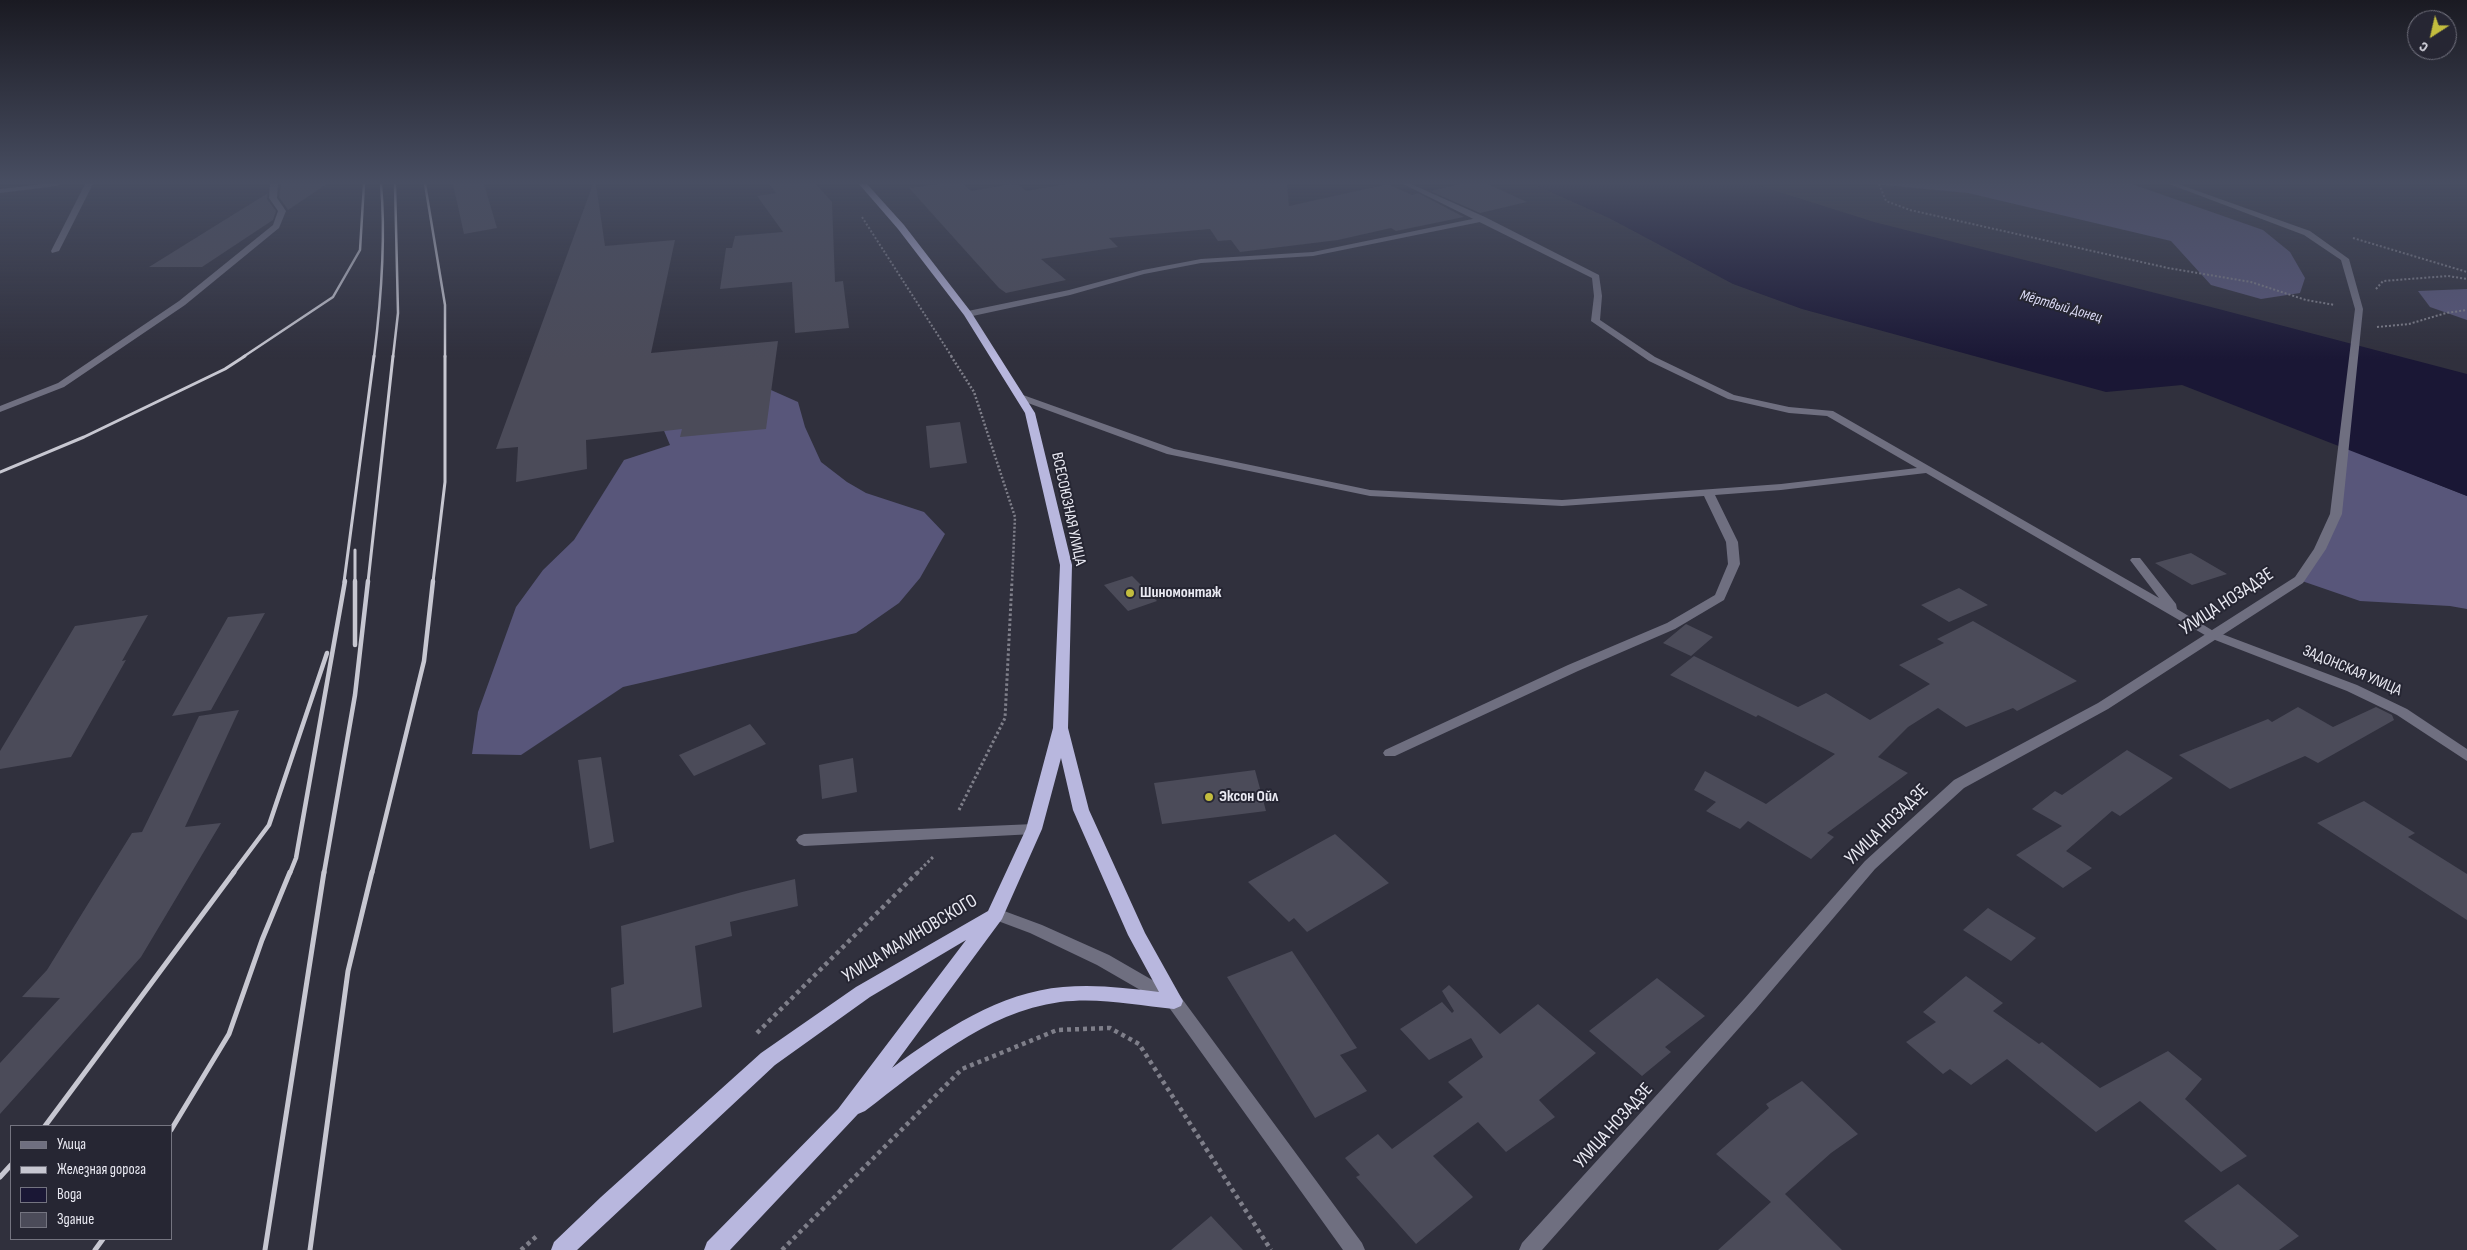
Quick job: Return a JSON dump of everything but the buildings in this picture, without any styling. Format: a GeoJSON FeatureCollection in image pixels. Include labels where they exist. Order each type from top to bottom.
{"type":"FeatureCollection","features":[{"type":"Feature","properties":{"kind":"highway","name":"ВСЕСОЮЗНАЯ УЛИЦА"},"geometry":{"type":"LineString","coordinates":[[912,242],[968,314],[1030,413],[1066,565],[1061,728],[1034,830],[996,914]]}},
{"type":"Feature","properties":{"kind":"highway"},"geometry":{"type":"LineString","coordinates":[[1061,728],[1081,810],[1137,935],[1174,1001]]}},
{"type":"Feature","properties":{"kind":"highway","name":"УЛИЦА МАЛИНОВСКОГО"},"geometry":{"type":"LineString","coordinates":[[715,1250],[845,1115],[996,914]]}},
{"type":"Feature","properties":{"kind":"highway","name":"УЛИЦА МАЛИНОВСКОГО"},"geometry":{"type":"LineString","coordinates":[[562,1250],[609,1204],[768,1059],[863,992],[996,914]]}},
{"type":"Feature","properties":{"kind":"highway"},"geometry":{"type":"LineString","coordinates":[[845,1115],[928,1054],[997,1012],[1045,997],[1093,993],[1174,1001]]}},
{"type":"Feature","properties":{"kind":"street"},"geometry":{"type":"LineString","coordinates":[[55,251],[59,242]]}},
{"type":"Feature","properties":{"kind":"street"},"geometry":{"type":"LineString","coordinates":[[0,409],[61,385],[182,303],[256,242]]}},
{"type":"Feature","properties":{"kind":"street"},"geometry":{"type":"LineString","coordinates":[[968,314],[1070,292],[1142,272],[1191,262],[1314,254],[1370,242]]}},
{"type":"Feature","properties":{"kind":"street","name":"ЗАДОНСКАЯ УЛИЦА"},"geometry":{"type":"LineString","coordinates":[[1527,242],[1596,278],[1598,296],[1595,321],[1652,360],[1731,397],[1789,410],[1829,413],[2214,635],[2352,688],[2394,708],[2467,756]]}},
{"type":"Feature","properties":{"kind":"street"},"geometry":{"type":"LineString","coordinates":[[2321,242],[2345,259],[2359,308]]}},
{"type":"Feature","properties":{"kind":"street","name":"УЛИЦА НОЗАДЗЕ"},"geometry":{"type":"LineString","coordinates":[[1529,1250],[1750,1004],[1870,865],[1959,784],[2103,706],[2299,580],[2320,548],[2336,514],[2359,308]]}},
{"type":"Feature","properties":{"kind":"street"},"geometry":{"type":"LineString","coordinates":[[1020,398],[1171,452],[1370,493],[1562,503],[1781,487],[1928,470]]}},
{"type":"Feature","properties":{"kind":"street"},"geometry":{"type":"LineString","coordinates":[[1390,753],[1574,668],[1671,626],[1720,597],[1734,564],[1732,542],[1708,492]]}},
{"type":"Feature","properties":{"kind":"street"},"geometry":{"type":"LineString","coordinates":[[2136,560],[2177,613]]}},
{"type":"Feature","properties":{"kind":"street"},"geometry":{"type":"LineString","coordinates":[[804,840],[1034,830]]}},
{"type":"Feature","properties":{"kind":"street"},"geometry":{"type":"LineString","coordinates":[[996,914],[1036,929],[1103,960],[1174,1001],[1355,1250]]}},
{"type":"Feature","properties":{"kind":"path"},"geometry":{"type":"LineString","coordinates":[[879,242],[974,392],[1015,517],[1005,718],[958,810]]}},
{"type":"Feature","properties":{"kind":"path"},"geometry":{"type":"LineString","coordinates":[[2054,242],[2168,268],[2251,282],[2306,300],[2338,306],[2341,283],[2350,275]]}},
{"type":"Feature","properties":{"kind":"path"},"geometry":{"type":"LineString","coordinates":[[2359,308],[2383,281],[2448,276],[2467,279]]}},
{"type":"Feature","properties":{"kind":"path"},"geometry":{"type":"LineString","coordinates":[[2357,329],[2414,323],[2430,316],[2467,310]]}},
{"type":"Feature","properties":{"kind":"path"},"geometry":{"type":"LineString","coordinates":[[782,1250],[962,1069],[1057,1030],[1110,1028],[1139,1044],[1271,1250]]}},
{"type":"Feature","properties":{"kind":"shaded area"},"geometry":{"type":"Polygon","coordinates":[[[2172,242],[2278,242],[2290,252],[2305,278],[2300,293],[2261,299],[2211,285],[2172,242]]]}},
{"type":"Feature","properties":{"kind":"shaded area"},"geometry":{"type":"Polygon","coordinates":[[[2467,289],[2467,320],[2430,307],[2418,291],[2467,289]]]}},
{"type":"Feature","properties":{"kind":"shaded area"},"geometry":{"type":"Polygon","coordinates":[[[744,378],[798,402],[805,427],[821,462],[847,482],[866,493],[924,512],[945,534],[920,578],[899,603],[856,633],[623,687],[521,755],[472,754],[478,712],[516,607],[543,570],[574,540],[624,460],[670,445],[654,407],[744,378]]]}},
{"type":"Feature","properties":{"kind":"shaded area"},"geometry":{"type":"Polygon","coordinates":[[[2344,447],[2467,496],[2467,609],[2450,606],[2360,601],[2299,580],[2336,514],[2344,447]]]}},
{"type":"Feature","properties":{"kind":"water","name":"Мёртвый Донец"},"geometry":{"type":"Polygon","coordinates":[[[1655,242],[1955,242],[2467,374],[2467,496],[2182,385],[2106,392],[1802,309],[1733,284],[1655,242]]]}},
{"type":"Feature","properties":{"kind":"railway"},"geometry":{"type":"LineString","coordinates":[[243,357],[333,297],[360,250],[360,242]]}},
{"type":"Feature","properties":{"kind":"railway"},"geometry":{"type":"LineString","coordinates":[[374,357],[379,314],[383,242]]}},
{"type":"Feature","properties":{"kind":"railway"},"geometry":{"type":"LineString","coordinates":[[393,357],[398,313],[396,242]]}},
{"type":"Feature","properties":{"kind":"railway"},"geometry":{"type":"LineString","coordinates":[[433,582],[445,482],[445,305],[435,242]]}},
{"type":"Feature","properties":{"kind":"railway"},"geometry":{"type":"LineString","coordinates":[[0,472],[84,437],[225,369],[245,356]]}},
{"type":"Feature","properties":{"kind":"railway"},"geometry":{"type":"LineString","coordinates":[[344,582],[374,356]]}},
{"type":"Feature","properties":{"kind":"railway"},"geometry":{"type":"LineString","coordinates":[[368,582],[393,356]]}},
{"type":"Feature","properties":{"kind":"railway"},"geometry":{"type":"LineString","coordinates":[[355,550],[355,645]]}},
{"type":"Feature","properties":{"kind":"railway"},"geometry":{"type":"LineString","coordinates":[[290,873],[296,858],[345,581]]}},
{"type":"Feature","properties":{"kind":"railway"},"geometry":{"type":"LineString","coordinates":[[324,873],[355,695],[368,581]]}},
{"type":"Feature","properties":{"kind":"railway"},"geometry":{"type":"LineString","coordinates":[[372,873],[424,661],[433,581]]}},
{"type":"Feature","properties":{"kind":"railway"},"geometry":{"type":"LineString","coordinates":[[233,873],[269,825],[327,653]]}},
{"type":"Feature","properties":{"kind":"railway"},"geometry":{"type":"LineString","coordinates":[[46,1125],[234,872]]}},
{"type":"Feature","properties":{"kind":"railway"},"geometry":{"type":"LineString","coordinates":[[172,1128],[229,1034],[262,940],[290,872]]}},
{"type":"Feature","properties":{"kind":"railway"},"geometry":{"type":"LineString","coordinates":[[265,1250],[324,872]]}},
{"type":"Feature","properties":{"kind":"railway"},"geometry":{"type":"LineString","coordinates":[[310,1250],[348,971],[372,872]]}},
{"type":"Feature","properties":{"kind":"railway"},"geometry":{"type":"LineString","coordinates":[[0,1177],[10,1166]]}},
{"type":"Feature","properties":{"kind":"railway"},"geometry":{"type":"LineString","coordinates":[[95,1250],[102,1240]]}},
{"type":"Feature","properties":{"kind":"place","name":"Шиномонтаж"},"geometry":{"type":"Point","coordinates":[1130,593]}},
{"type":"Feature","properties":{"kind":"place","name":"Эксон Ойл"},"geometry":{"type":"Point","coordinates":[1209,797]}}]}
